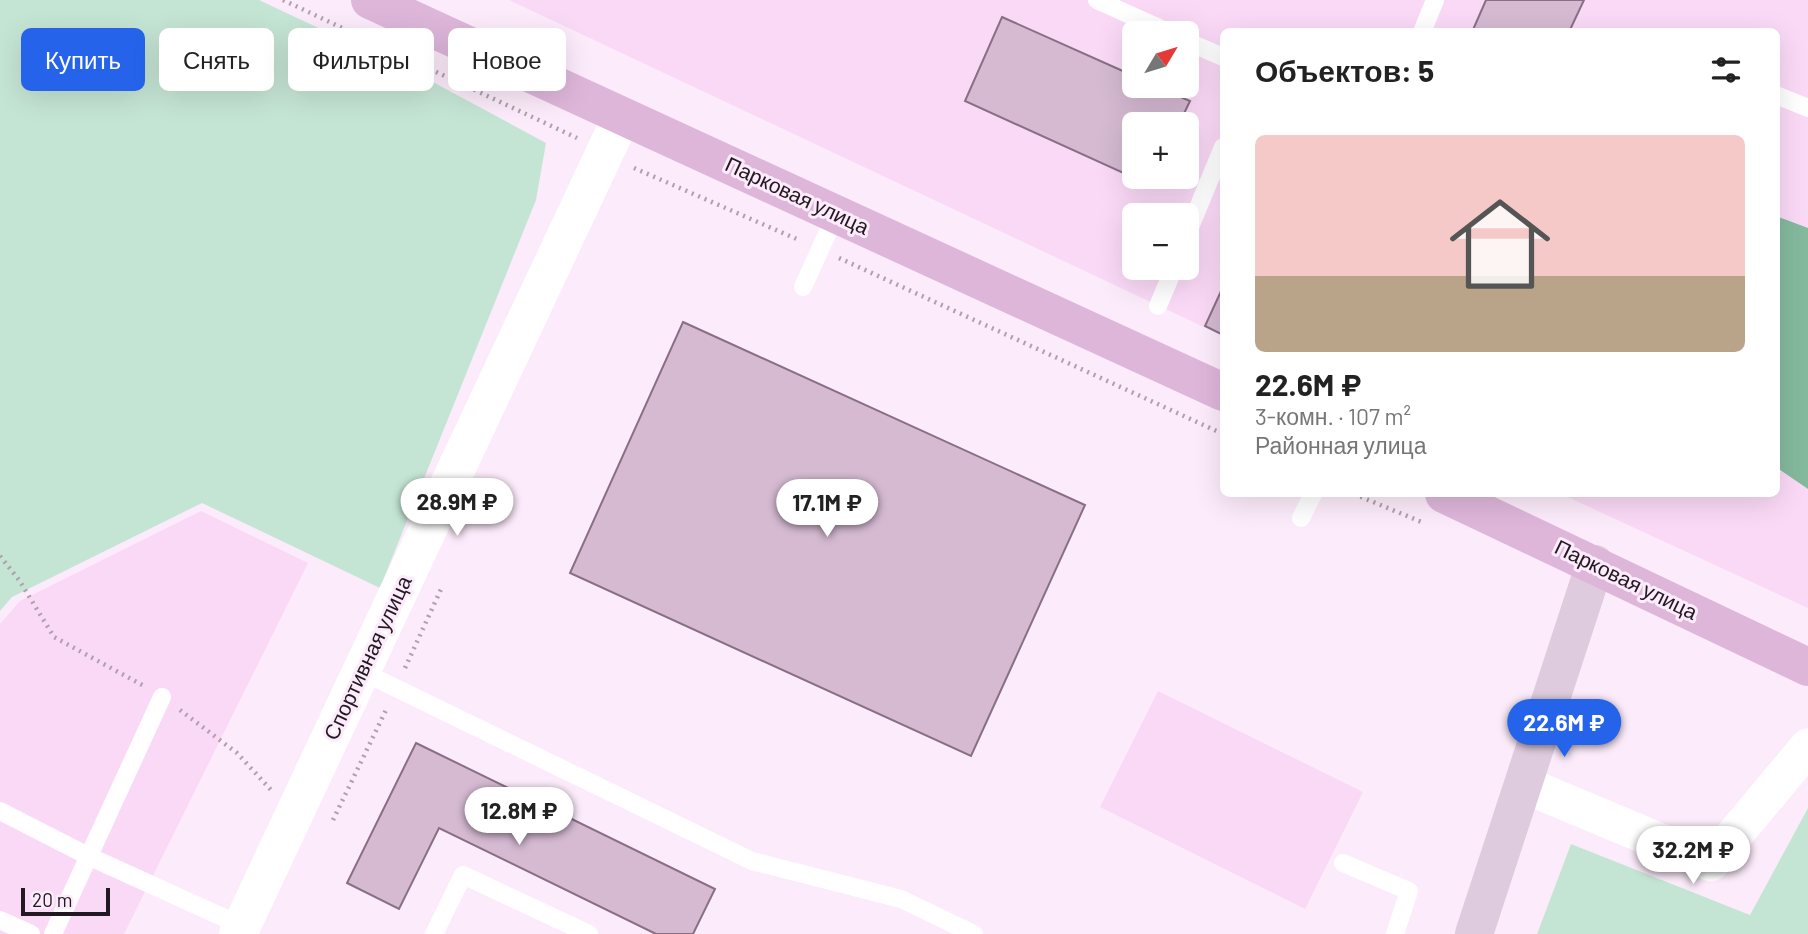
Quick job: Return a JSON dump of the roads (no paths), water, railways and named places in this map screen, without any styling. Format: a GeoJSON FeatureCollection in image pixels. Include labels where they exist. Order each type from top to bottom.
{"type":"FeatureCollection","features":[{"type":"Feature","properties":{"kind":"main road","name":"Парковая улица"},"geometry":{"type":"LineString","coordinates":[[364,17],[622,116],[1220,391]]}},
{"type":"Feature","properties":{"kind":"main road","name":"Парковая улица"},"geometry":{"type":"LineString","coordinates":[[1450,497],[1808,667]]}},
{"type":"Feature","properties":{"kind":"main road"},"geometry":{"type":"LineString","coordinates":[[1474,934],[1525,785],[1595,564]]}},
{"type":"Feature","properties":{"kind":"street","name":"Спортивная улица"},"geometry":{"type":"LineString","coordinates":[[240,930],[622,116]]}},
{"type":"Feature","properties":{"kind":"street"},"geometry":{"type":"LineString","coordinates":[[1525,785],[1711,863],[1808,747]]}},
{"type":"Feature","properties":{"kind":"lane"},"geometry":{"type":"LineString","coordinates":[[1097,0],[1143,21]]}},
{"type":"Feature","properties":{"kind":"lane"},"geometry":{"type":"LineString","coordinates":[[1424,28],[1436,0]]}},
{"type":"Feature","properties":{"kind":"lane"},"geometry":{"type":"LineString","coordinates":[[1199,47],[1220,56]]}},
{"type":"Feature","properties":{"kind":"lane"},"geometry":{"type":"LineString","coordinates":[[1780,97],[1808,108]]}},
{"type":"Feature","properties":{"kind":"lane"},"geometry":{"type":"LineString","coordinates":[[1199,205],[1220,154]]}},
{"type":"Feature","properties":{"kind":"lane"},"geometry":{"type":"LineString","coordinates":[[803,287],[836,214]]}},
{"type":"Feature","properties":{"kind":"lane"},"geometry":{"type":"LineString","coordinates":[[1158,306],[1169,280]]}},
{"type":"Feature","properties":{"kind":"lane"},"geometry":{"type":"LineString","coordinates":[[1301,518],[1312,497]]}},
{"type":"Feature","properties":{"kind":"lane"},"geometry":{"type":"LineString","coordinates":[[363,672],[752,861],[901,899],[974,934]]}},
{"type":"Feature","properties":{"kind":"lane"},"geometry":{"type":"LineString","coordinates":[[53,934],[162,697]]}},
{"type":"Feature","properties":{"kind":"lane"},"geometry":{"type":"LineString","coordinates":[[0,811],[240,930]]}},
{"type":"Feature","properties":{"kind":"lane"},"geometry":{"type":"LineString","coordinates":[[1343,863],[1409,891],[1395,934]]}},
{"type":"Feature","properties":{"kind":"lane"},"geometry":{"type":"LineString","coordinates":[[434,934],[463,875],[589,934]]}},
{"type":"Feature","properties":{"kind":"lane"},"geometry":{"type":"LineString","coordinates":[[0,920],[31,934]]}}]}
